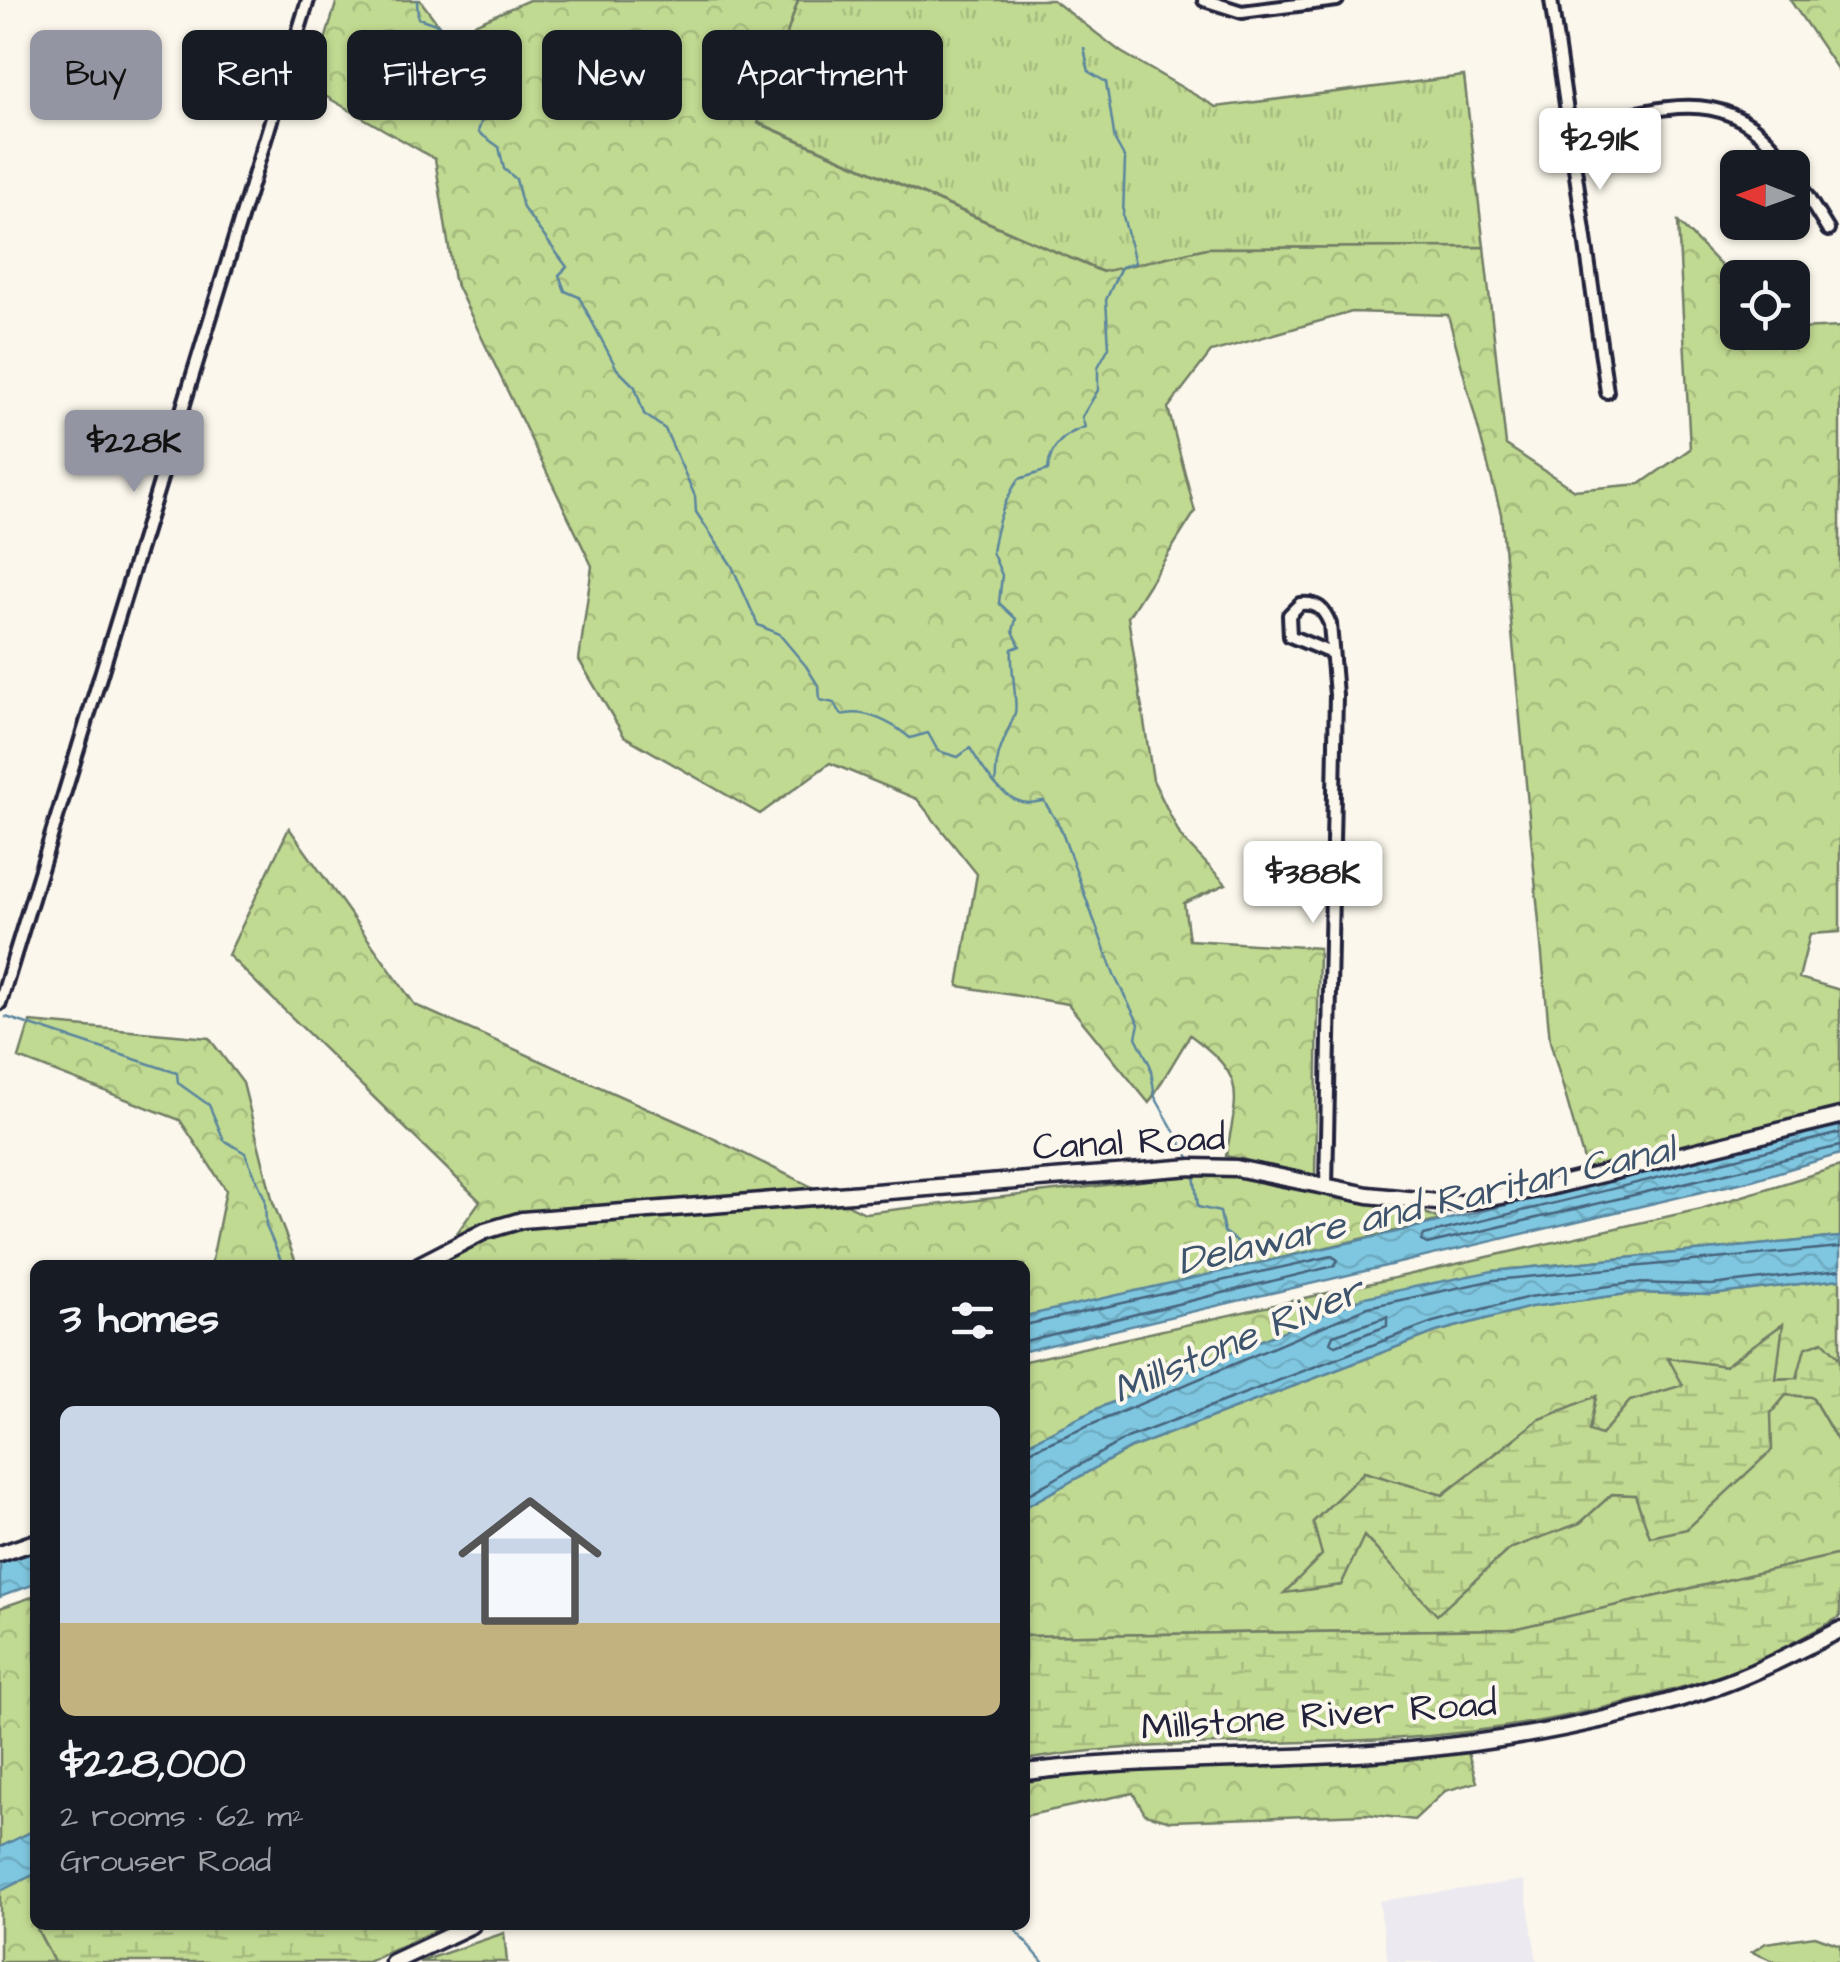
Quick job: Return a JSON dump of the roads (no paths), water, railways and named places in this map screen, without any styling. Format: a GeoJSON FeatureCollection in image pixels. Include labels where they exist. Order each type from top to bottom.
{"type":"FeatureCollection","features":[{"type":"Feature","properties":{"kind":"street"},"geometry":{"type":"LineString","coordinates":[[0,1003],[308,0]]}},
{"type":"Feature","properties":{"kind":"street"},"geometry":{"type":"LineString","coordinates":[[1204,0],[1242,12],[1337,0]]}},
{"type":"Feature","properties":{"kind":"street"},"geometry":{"type":"LineString","coordinates":[[1551,0],[1607,392]]}},
{"type":"Feature","properties":{"kind":"street"},"geometry":{"type":"LineString","coordinates":[[1571,126],[1686,107],[1721,108],[1738,114],[1768,137],[1777,150]]}},
{"type":"Feature","properties":{"kind":"street"},"geometry":{"type":"LineString","coordinates":[[1810,201],[1828,230]]}},
{"type":"Feature","properties":{"kind":"street"},"geometry":{"type":"LineString","coordinates":[[1326,1187],[1337,735],[1332,653],[1326,614],[1314,604],[1300,604],[1289,615],[1290,636],[1332,653]]}},
{"type":"Feature","properties":{"kind":"street","name":"Canal Road"},"geometry":{"type":"LineString","coordinates":[[429,1260],[484,1231],[522,1220],[850,1191],[1208,1166],[1433,1203],[1470,1202],[1840,1116]]}},
{"type":"Feature","properties":{"kind":"street"},"geometry":{"type":"LineString","coordinates":[[0,1554],[30,1544]]}},
{"type":"Feature","properties":{"kind":"street","name":"Millstone River Road"},"geometry":{"type":"LineString","coordinates":[[1030,1772],[1172,1758],[1378,1753],[1504,1738],[1717,1687],[1840,1630]]}},
{"type":"Feature","properties":{"kind":"street"},"geometry":{"type":"LineString","coordinates":[[393,1962],[461,1930]]}},
{"type":"Feature","properties":{"kind":"water"},"geometry":{"type":"Polygon","coordinates":[[[1840,1123],[1840,1154],[1752,1180],[1030,1350],[1030,1315],[1405,1230],[1840,1123]]]}},
{"type":"Feature","properties":{"kind":"water"},"geometry":{"type":"Polygon","coordinates":[[[1840,1237],[1840,1279],[1711,1295],[1634,1293],[1531,1307],[1436,1332],[1131,1448],[1030,1504],[1030,1442],[1101,1407],[1365,1297],[1493,1271],[1840,1237]]]}},
{"type":"Feature","properties":{"kind":"water"},"geometry":{"type":"Polygon","coordinates":[[[30,1551],[30,1586],[0,1597],[0,1561],[30,1551]]]}},
{"type":"Feature","properties":{"kind":"water"},"geometry":{"type":"Polygon","coordinates":[[[30,1832],[30,1876],[0,1891],[0,1847],[30,1832]]]}},
{"type":"Feature","properties":{"kind":"waterway"},"geometry":{"type":"LineString","coordinates":[[417,0],[418,18],[439,25],[440,46],[453,53],[452,70],[463,80],[483,116],[478,132],[499,147],[504,169],[516,179],[523,208],[567,267],[559,275],[565,291],[579,297],[617,369],[635,387],[644,414],[665,429],[695,496],[696,512],[732,566],[758,625],[779,634],[806,666],[819,687],[820,700],[834,703],[842,715],[879,719],[910,738],[928,733],[938,751],[958,757],[970,748],[1010,797],[1029,803],[1044,801],[1060,827],[1114,975],[1139,1024],[1136,1037],[1150,1065],[1155,1097],[1191,1161]]}},
{"type":"Feature","properties":{"kind":"waterway"},"geometry":{"type":"LineString","coordinates":[[996,781],[999,755],[1016,709],[1012,649],[1020,646],[1013,631],[1016,619],[999,603],[1002,575],[992,552],[998,523],[1019,479],[1048,470],[1059,442],[1085,427],[1082,417],[1098,390],[1098,367],[1109,347],[1106,300],[1121,267],[1135,263],[1123,216],[1125,159],[1115,141],[1106,82],[1089,72],[1084,48]]}},
{"type":"Feature","properties":{"kind":"waterway"},"geometry":{"type":"LineString","coordinates":[[6,1017],[177,1073],[178,1083],[209,1105],[224,1140],[245,1153],[265,1199],[266,1226],[281,1260]]}},
{"type":"Feature","properties":{"kind":"waterway","name":"Delaware and Raritan Canal"},"geometry":{"type":"LineString","coordinates":[[1194,1174],[1198,1207],[1220,1212],[1224,1232],[1238,1243],[1242,1254]]}},
{"type":"Feature","properties":{"kind":"waterway"},"geometry":{"type":"LineString","coordinates":[[1015,1930],[1043,1962]]}},
{"type":"Feature","properties":{"kind":"water label","name":"Millstone River"},"geometry":{"type":"Point","coordinates":[1238,1341]}}]}
